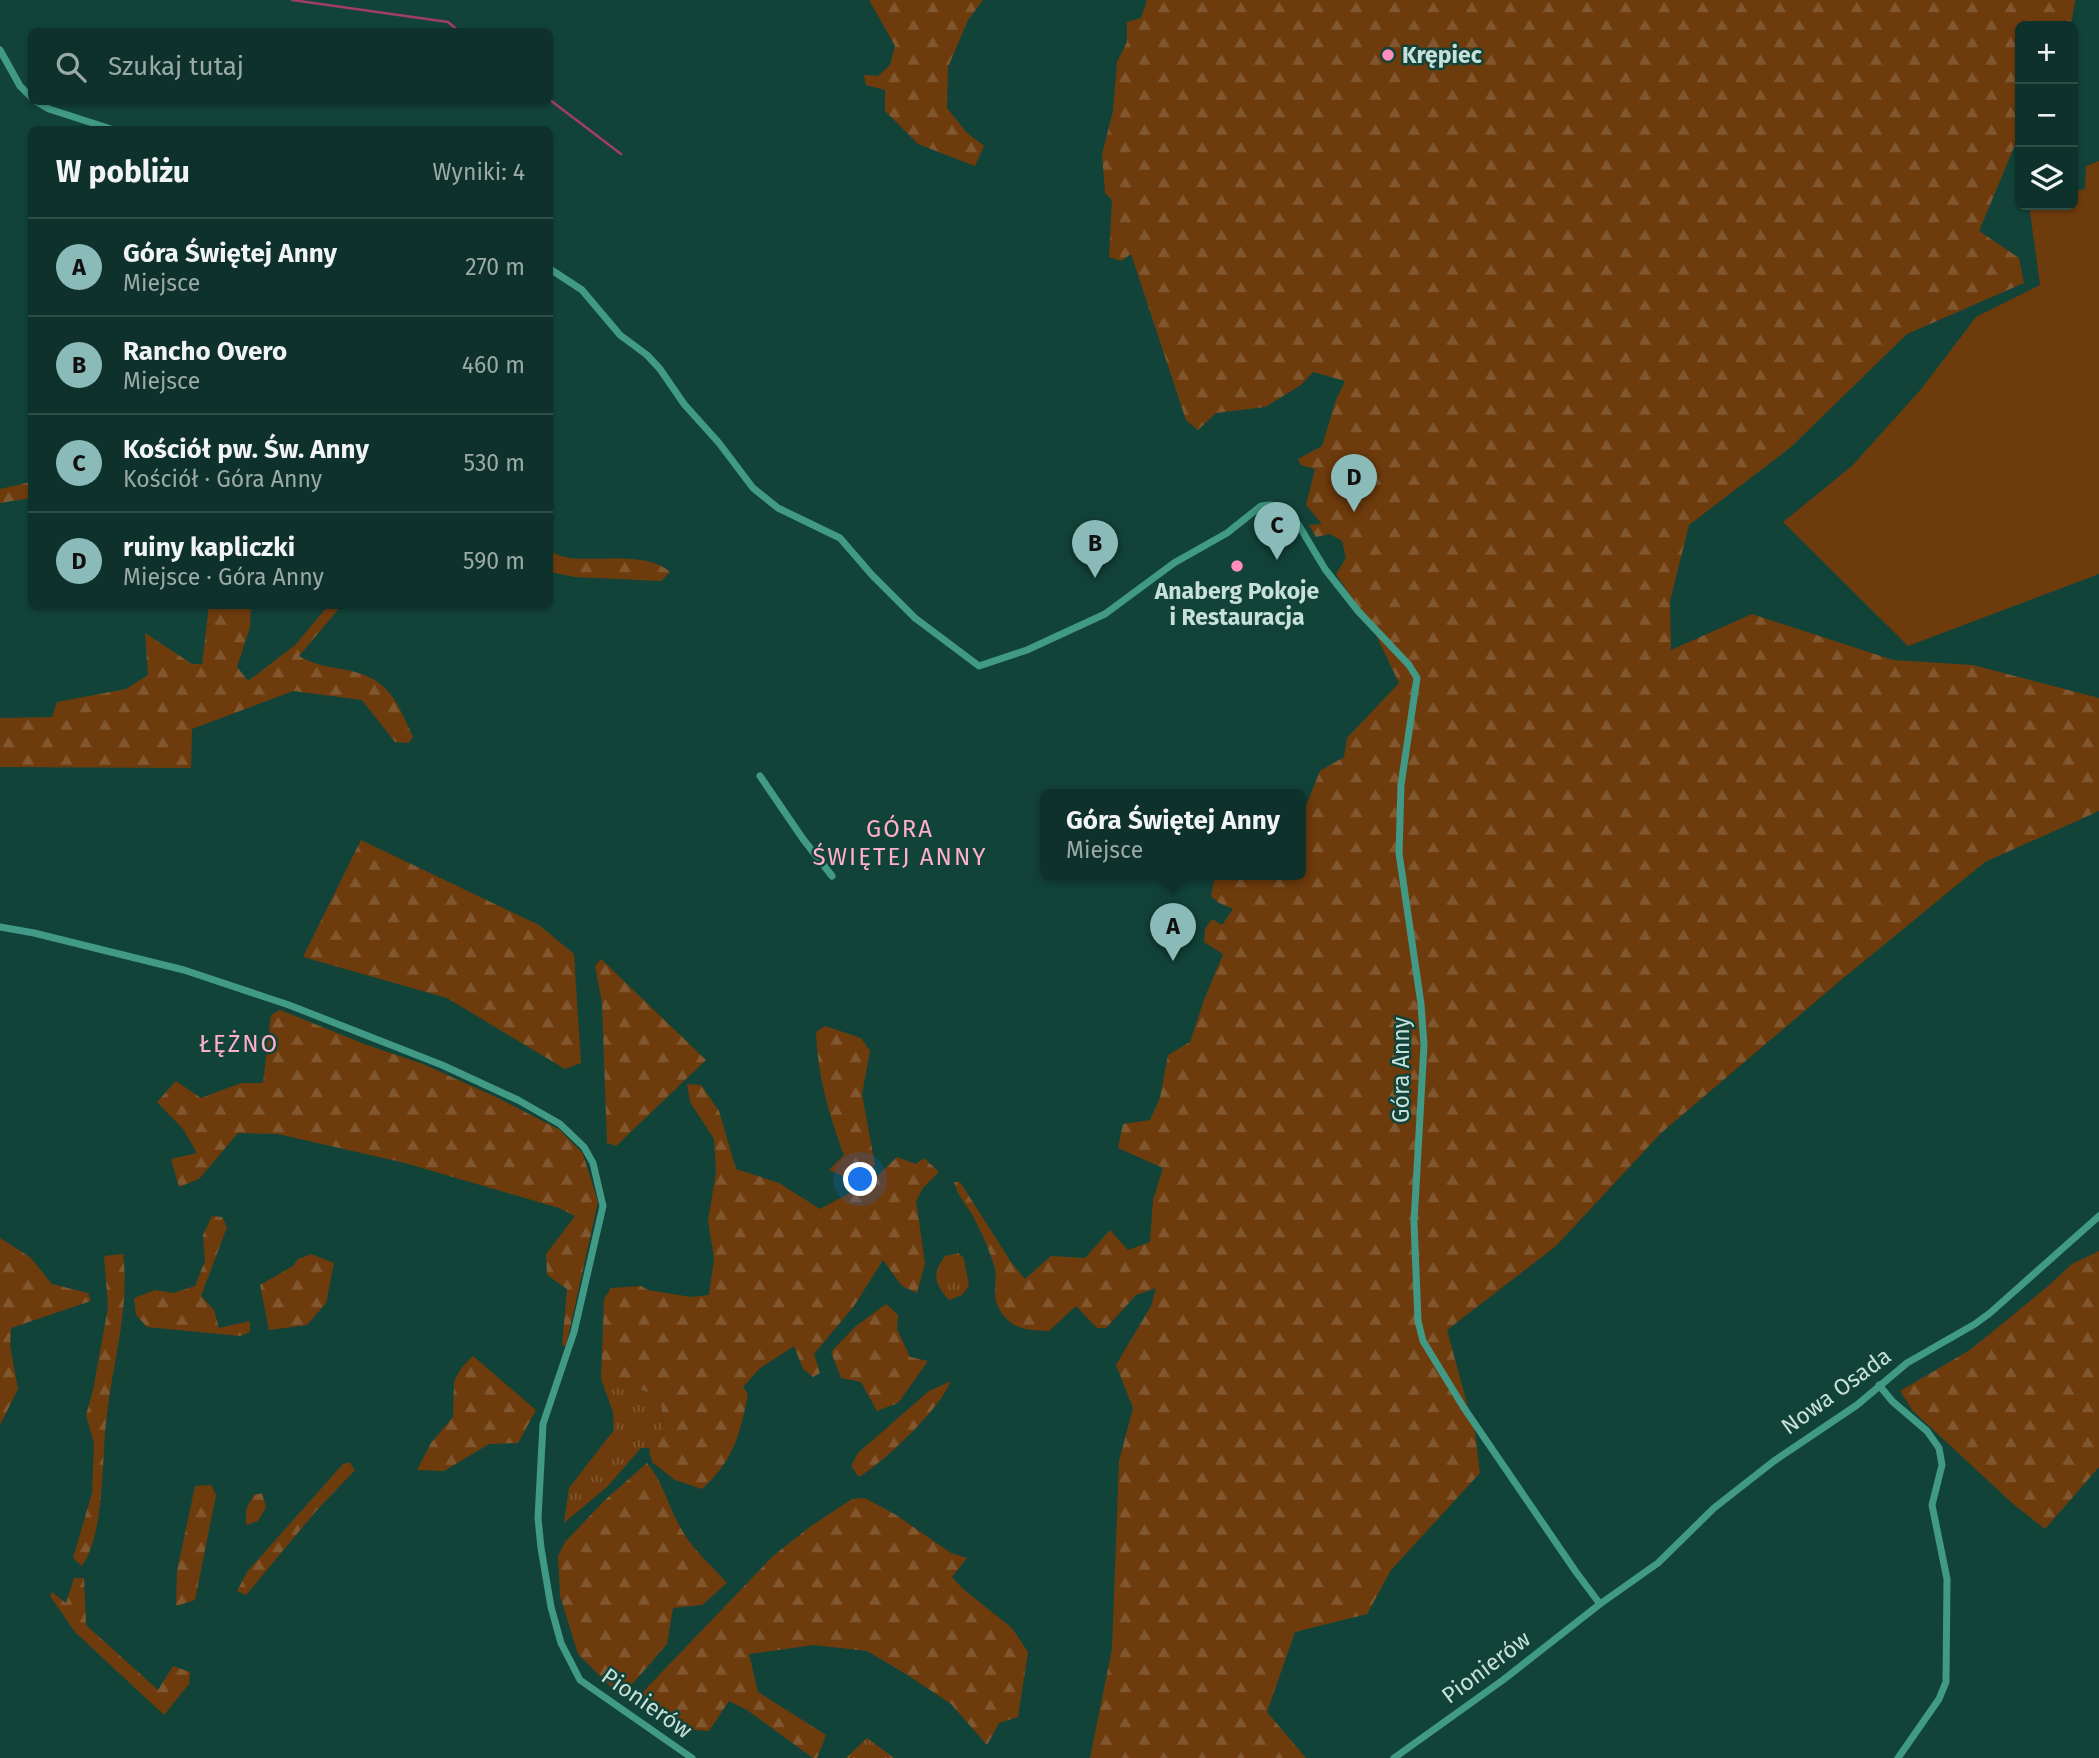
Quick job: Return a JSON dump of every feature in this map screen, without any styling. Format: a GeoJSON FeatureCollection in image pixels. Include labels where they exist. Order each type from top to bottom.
{"type":"FeatureCollection","features":[{"type":"Feature","properties":{"kind":"street"},"geometry":{"type":"LineString","coordinates":[[0,50],[20,86],[28,94]]}},
{"type":"Feature","properties":{"kind":"street"},"geometry":{"type":"LineString","coordinates":[[42,105],[102,126]]}},
{"type":"Feature","properties":{"kind":"street","name":"Góra Anny"},"geometry":{"type":"LineString","coordinates":[[553,271],[582,290],[620,335],[654,362],[684,404],[719,443],[753,488],[778,508],[840,538],[915,618],[979,666],[1027,650],[1105,614],[1174,563],[1227,533],[1261,506],[1279,506],[1292,514],[1325,569],[1358,611],[1409,665],[1417,678],[1401,785],[1399,853],[1424,1045],[1414,1222],[1418,1321],[1423,1341],[1471,1420],[1600,1604]]}},
{"type":"Feature","properties":{"kind":"street"},"geometry":{"type":"LineString","coordinates":[[760,776],[832,876]]}},
{"type":"Feature","properties":{"kind":"street","name":"Pionierów"},"geometry":{"type":"LineString","coordinates":[[0,927],[184,970],[289,1005],[442,1065],[518,1100],[560,1125],[584,1147],[593,1163],[603,1206],[574,1332],[543,1424],[538,1518],[551,1607],[561,1643],[580,1680],[692,1758]]}},
{"type":"Feature","properties":{"kind":"street","name":"Nowa Osada"},"geometry":{"type":"LineString","coordinates":[[1600,1604],[1658,1563],[1714,1508],[1746,1482],[1857,1405],[1907,1363],[1990,1313],[2099,1216]]}},
{"type":"Feature","properties":{"kind":"street"},"geometry":{"type":"LineString","coordinates":[[1879,1385],[1892,1401],[1927,1432],[1942,1456],[1932,1505],[1947,1579],[1946,1682],[1939,1699],[1898,1758]]}},
{"type":"Feature","properties":{"kind":"street","name":"Pionierów"},"geometry":{"type":"LineString","coordinates":[[1394,1758],[1503,1680],[1600,1604]]}},
{"type":"Feature","properties":{"kind":"green space"},"geometry":{"type":"Polygon","coordinates":[[[869,0],[983,0],[968,20],[948,67],[947,108],[966,132],[984,146],[975,166],[918,144],[885,111],[885,90],[866,85],[864,75],[878,76],[890,65],[895,46],[869,0]]]}},
{"type":"Feature","properties":{"kind":"green space"},"geometry":{"type":"Polygon","coordinates":[[[1147,0],[2075,0],[2072,21],[2015,21],[2015,145],[1979,231],[2019,258],[2024,283],[1907,334],[1791,447],[1689,525],[1670,601],[1671,650],[1752,614],[1893,660],[1973,665],[2099,698],[2099,811],[1985,862],[1661,1133],[1556,1246],[1447,1330],[1475,1433],[1480,1473],[1391,1570],[1367,1614],[1295,1632],[1267,1712],[1306,1758],[1090,1758],[1112,1649],[1119,1461],[1133,1408],[1116,1365],[1151,1306],[1156,1288],[1136,1295],[1106,1328],[1097,1328],[1076,1306],[1049,1331],[1017,1326],[1008,1320],[997,1305],[992,1259],[978,1225],[954,1182],[960,1182],[1011,1262],[1025,1279],[1051,1256],[1085,1258],[1110,1230],[1128,1250],[1150,1242],[1153,1200],[1163,1168],[1118,1148],[1123,1124],[1150,1120],[1160,1098],[1168,1055],[1190,1042],[1223,954],[1204,942],[1205,929],[1212,919],[1222,925],[1233,909],[1211,896],[1214,880],[1306,880],[1306,806],[1320,771],[1344,757],[1347,738],[1399,683],[1376,635],[1336,574],[1346,558],[1342,541],[1330,534],[1316,537],[1309,525],[1322,524],[1306,505],[1315,469],[1301,465],[1298,459],[1322,446],[1336,400],[1345,381],[1313,372],[1301,385],[1265,407],[1216,413],[1198,430],[1186,420],[1131,254],[1121,261],[1109,257],[1112,200],[1105,193],[1102,154],[1113,111],[1117,62],[1127,42],[1127,22],[1141,18],[1147,0]]]}},
{"type":"Feature","properties":{"kind":"green space"},"geometry":{"type":"Polygon","coordinates":[[[2099,161],[2099,574],[1908,646],[1783,522],[1852,466],[1922,388],[1976,317],[2040,285],[2030,210],[2078,210],[2078,190],[2085,189],[2086,166],[2099,161]]]}},
{"type":"Feature","properties":{"kind":"green space"},"geometry":{"type":"Polygon","coordinates":[[[28,483],[28,498],[0,503],[0,489],[28,483]]]}},
{"type":"Feature","properties":{"kind":"green space"},"geometry":{"type":"Polygon","coordinates":[[[553,552],[563,557],[648,561],[670,572],[661,581],[575,577],[553,573],[553,552]]]}},
{"type":"Feature","properties":{"kind":"green space"},"geometry":{"type":"Polygon","coordinates":[[[209,609],[251,609],[250,627],[237,667],[248,681],[295,645],[325,609],[338,609],[299,656],[316,664],[361,674],[382,685],[402,713],[413,737],[409,743],[395,742],[362,700],[293,691],[192,729],[191,768],[0,767],[0,718],[52,717],[57,702],[126,689],[148,675],[145,633],[192,664],[202,664],[209,609]]]}},
{"type":"Feature","properties":{"kind":"green space"},"geometry":{"type":"Polygon","coordinates":[[[361,840],[539,925],[574,954],[581,1063],[565,1069],[447,998],[303,957],[361,840]]]}},
{"type":"Feature","properties":{"kind":"green space"},"geometry":{"type":"Polygon","coordinates":[[[601,959],[706,1060],[616,1146],[607,1143],[602,1003],[595,966],[601,959]]]}},
{"type":"Feature","properties":{"kind":"green space"},"geometry":{"type":"Polygon","coordinates":[[[280,1010],[423,1064],[498,1098],[560,1130],[583,1154],[598,1202],[566,1346],[562,1345],[567,1289],[547,1275],[546,1254],[575,1216],[559,1208],[405,1163],[278,1134],[238,1133],[199,1179],[179,1187],[171,1159],[197,1153],[183,1129],[157,1102],[176,1081],[201,1098],[241,1083],[263,1083],[271,1015],[280,1010]]]}},
{"type":"Feature","properties":{"kind":"green space"},"geometry":{"type":"Polygon","coordinates":[[[825,1026],[861,1038],[870,1051],[862,1094],[875,1165],[855,1181],[829,1170],[844,1155],[821,1079],[816,1032],[825,1026]]]}},
{"type":"Feature","properties":{"kind":"green space"},"geometry":{"type":"Polygon","coordinates":[[[687,1084],[701,1085],[719,1111],[736,1169],[779,1183],[820,1209],[872,1181],[897,1157],[916,1164],[924,1158],[939,1172],[923,1188],[916,1201],[925,1263],[917,1293],[902,1286],[883,1260],[854,1306],[814,1354],[820,1373],[813,1377],[803,1369],[794,1346],[759,1369],[743,1387],[748,1394],[742,1422],[729,1457],[702,1489],[675,1480],[652,1462],[649,1450],[664,1431],[660,1396],[601,1379],[604,1299],[611,1288],[641,1286],[648,1290],[691,1297],[709,1295],[714,1258],[708,1221],[716,1172],[714,1139],[690,1102],[687,1084]]]}},
{"type":"Feature","properties":{"kind":"green space"},"geometry":{"type":"Polygon","coordinates":[[[212,1216],[222,1217],[227,1227],[201,1296],[214,1310],[219,1328],[250,1321],[250,1332],[240,1336],[147,1327],[136,1315],[134,1298],[155,1290],[173,1293],[195,1286],[205,1261],[203,1235],[212,1216]]]}},
{"type":"Feature","properties":{"kind":"green space"},"geometry":{"type":"Polygon","coordinates":[[[0,1238],[30,1257],[52,1284],[88,1293],[91,1301],[11,1328],[10,1346],[18,1389],[0,1425],[0,1238]]]}},
{"type":"Feature","properties":{"kind":"green space"},"geometry":{"type":"Polygon","coordinates":[[[2099,1251],[2099,1467],[2045,1529],[2012,1503],[1913,1411],[1900,1391],[1970,1350],[2072,1264],[2099,1251]]]}},
{"type":"Feature","properties":{"kind":"green space"},"geometry":{"type":"Polygon","coordinates":[[[959,1253],[964,1259],[969,1286],[962,1295],[949,1300],[940,1289],[936,1274],[945,1256],[959,1253]]]}},
{"type":"Feature","properties":{"kind":"green space"},"geometry":{"type":"Polygon","coordinates":[[[123,1254],[123,1314],[107,1414],[99,1514],[90,1551],[82,1566],[73,1558],[92,1493],[94,1444],[86,1415],[108,1307],[104,1256],[123,1254]]]}},
{"type":"Feature","properties":{"kind":"green space"},"geometry":{"type":"Polygon","coordinates":[[[311,1254],[334,1263],[326,1303],[307,1325],[269,1330],[260,1285],[293,1266],[298,1259],[311,1254]]]}},
{"type":"Feature","properties":{"kind":"green space"},"geometry":{"type":"Polygon","coordinates":[[[886,1304],[898,1315],[897,1329],[910,1357],[928,1361],[898,1403],[877,1411],[861,1382],[841,1378],[831,1352],[856,1326],[886,1304]]]}},
{"type":"Feature","properties":{"kind":"green space"},"geometry":{"type":"Polygon","coordinates":[[[473,1356],[536,1410],[518,1443],[489,1444],[444,1471],[417,1470],[431,1443],[453,1417],[454,1381],[462,1367],[473,1356]]]}},
{"type":"Feature","properties":{"kind":"green space"},"geometry":{"type":"Polygon","coordinates":[[[601,1379],[660,1396],[664,1432],[650,1448],[641,1448],[608,1486],[564,1523],[569,1488],[614,1430],[613,1412],[601,1379]]]}},
{"type":"Feature","properties":{"kind":"green space"},"geometry":{"type":"Polygon","coordinates":[[[951,1381],[945,1393],[911,1434],[859,1477],[851,1466],[858,1453],[929,1391],[951,1381]]]}},
{"type":"Feature","properties":{"kind":"green space"},"geometry":{"type":"Polygon","coordinates":[[[349,1462],[355,1470],[316,1511],[246,1595],[237,1591],[247,1572],[343,1464],[349,1462]]]}},
{"type":"Feature","properties":{"kind":"green space"},"geometry":{"type":"Polygon","coordinates":[[[647,1463],[658,1479],[687,1539],[727,1583],[702,1605],[673,1608],[667,1644],[621,1697],[578,1654],[560,1596],[558,1556],[565,1542],[604,1501],[647,1463]]]}},
{"type":"Feature","properties":{"kind":"green space"},"geometry":{"type":"Polygon","coordinates":[[[211,1485],[216,1495],[195,1600],[176,1606],[177,1571],[195,1486],[211,1485]]]}},
{"type":"Feature","properties":{"kind":"green space"},"geometry":{"type":"Polygon","coordinates":[[[262,1493],[266,1507],[258,1521],[246,1525],[246,1509],[254,1495],[262,1493]]]}},
{"type":"Feature","properties":{"kind":"green space"},"geometry":{"type":"Polygon","coordinates":[[[865,1498],[896,1515],[951,1553],[967,1558],[952,1577],[1012,1628],[1028,1652],[1018,1717],[999,1723],[987,1745],[951,1704],[867,1651],[814,1645],[749,1654],[758,1692],[826,1735],[817,1758],[813,1758],[747,1710],[729,1701],[709,1731],[679,1729],[639,1696],[773,1556],[852,1499],[865,1498]]]}},
{"type":"Feature","properties":{"kind":"green space"},"geometry":{"type":"Polygon","coordinates":[[[74,1578],[84,1578],[86,1625],[158,1690],[173,1666],[190,1672],[189,1684],[164,1715],[75,1632],[50,1596],[52,1592],[66,1603],[74,1578]]]}},
{"type":"Feature","properties":{"kind":"green space"},"geometry":{"type":"Polygon","coordinates":[[[867,1738],[894,1758],[846,1758],[867,1738]]]}},
{"type":"Feature","properties":{"kind":"waterway"},"geometry":{"type":"LineString","coordinates":[[292,0],[448,22],[455,28]]}},
{"type":"Feature","properties":{"kind":"waterway"},"geometry":{"type":"LineString","coordinates":[[553,102],[621,154]]}},
{"type":"Feature","properties":{"kind":"place","name":"Krępiec"},"geometry":{"type":"Point","coordinates":[1388,55]}},
{"type":"Feature","properties":{"kind":"place","name":"ruiny kapliczki"},"geometry":{"type":"Point","coordinates":[1354,512]}},
{"type":"Feature","properties":{"kind":"place","name":"Kościół pw. Św. Anny"},"geometry":{"type":"Point","coordinates":[1277,560]}},
{"type":"Feature","properties":{"kind":"place","name":"Anaberg Pokoje i Restauracja"},"geometry":{"type":"Point","coordinates":[1237,566]}},
{"type":"Feature","properties":{"kind":"place","name":"Rancho Overo"},"geometry":{"type":"Point","coordinates":[1095,578]}},
{"type":"Feature","properties":{"kind":"place","name":"Góra Świętej Anny"},"geometry":{"type":"Point","coordinates":[1173,961]}},
{"type":"Feature","properties":{"kind":"district","name":"GÓRA ŚWIĘTEJ ANNY"},"geometry":{"type":"Point","coordinates":[900,843]}},
{"type":"Feature","properties":{"kind":"district","name":"ŁĘŻNO"},"geometry":{"type":"Point","coordinates":[239,1044]}}]}
